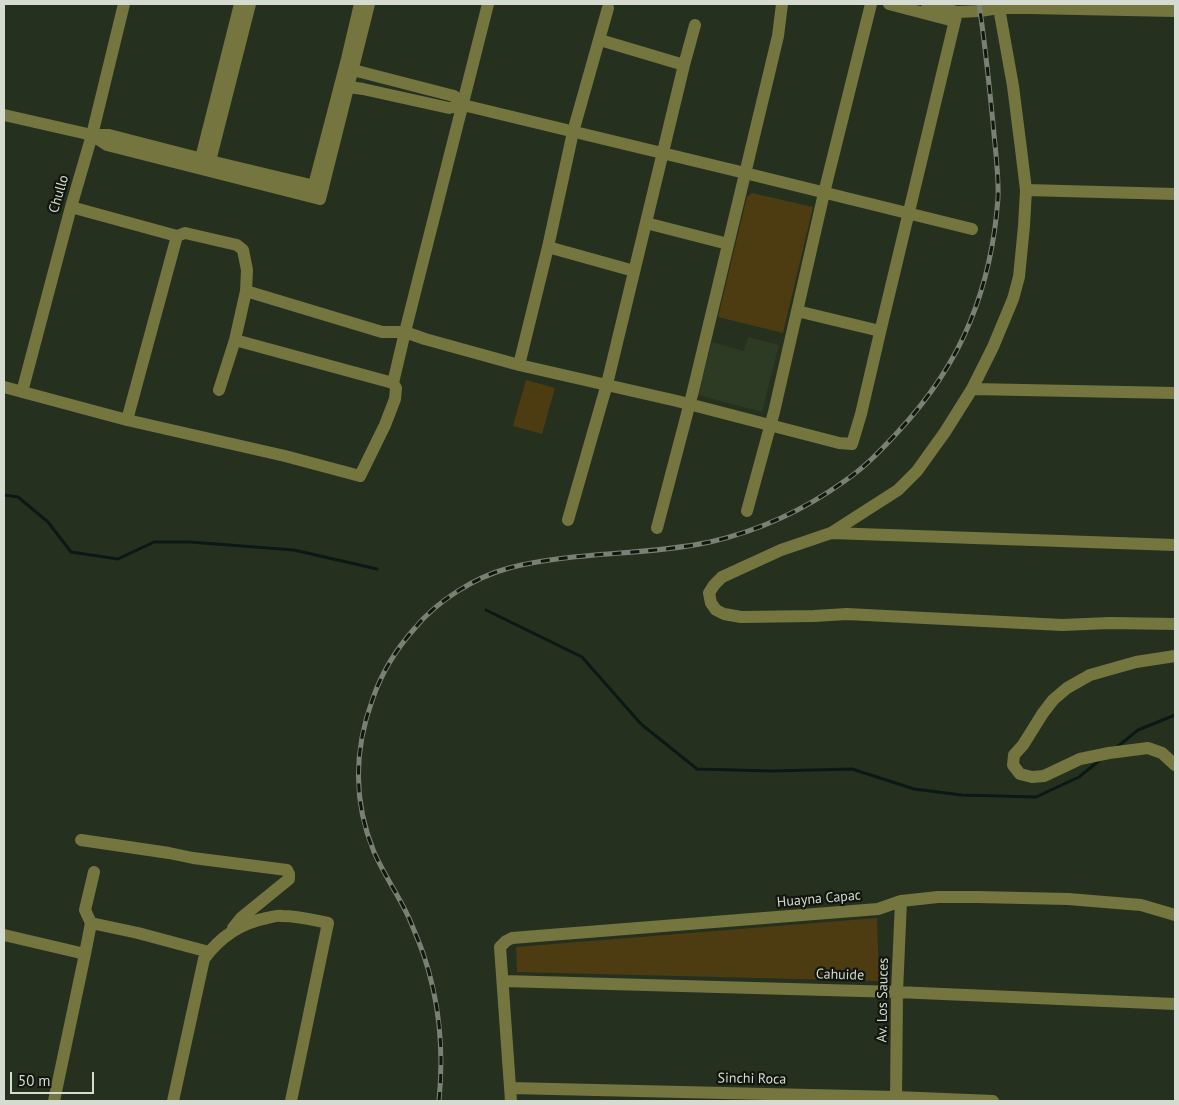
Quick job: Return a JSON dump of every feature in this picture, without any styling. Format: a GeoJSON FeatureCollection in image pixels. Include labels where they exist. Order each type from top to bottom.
{"type":"FeatureCollection","features":[{"type":"Feature","properties":{"kind":"street","name":"Chullo"},"geometry":{"type":"LineString","coordinates":[[22,392],[92,135],[124,4]]}},
{"type":"Feature","properties":{"kind":"street"},"geometry":{"type":"LineString","coordinates":[[203,163],[240,4]]}},
{"type":"Feature","properties":{"kind":"street"},"geometry":{"type":"LineString","coordinates":[[203,163],[250,4]]}},
{"type":"Feature","properties":{"kind":"street"},"geometry":{"type":"LineString","coordinates":[[316,191],[360,4]]}},
{"type":"Feature","properties":{"kind":"street"},"geometry":{"type":"LineString","coordinates":[[316,191],[349,86],[369,4]]}},
{"type":"Feature","properties":{"kind":"street"},"geometry":{"type":"LineString","coordinates":[[4,387],[127,420],[285,456],[360,476],[385,425],[395,398],[396,388],[393,383],[405,332],[488,4]]}},
{"type":"Feature","properties":{"kind":"street"},"geometry":{"type":"LineString","coordinates":[[657,528],[690,404],[778,36],[782,4]]}},
{"type":"Feature","properties":{"kind":"street"},"geometry":{"type":"LineString","coordinates":[[747,511],[770,426],[824,193],[871,4]]}},
{"type":"Feature","properties":{"kind":"street"},"geometry":{"type":"LineString","coordinates":[[889,4],[956,17],[999,6],[1175,11]]}},
{"type":"Feature","properties":{"kind":"street"},"geometry":{"type":"LineString","coordinates":[[927,4],[956,17]]}},
{"type":"Feature","properties":{"kind":"street"},"geometry":{"type":"LineString","coordinates":[[999,6],[1013,86],[1026,190],[1019,277],[1013,299],[993,347],[972,389],[946,432],[918,471],[898,490],[831,533],[781,550],[722,577],[709,593],[711,603],[716,610],[724,614],[741,617],[847,614],[1062,625],[1110,623],[1175,624]]}},
{"type":"Feature","properties":{"kind":"street"},"geometry":{"type":"LineString","coordinates":[[519,365],[574,132],[608,8]]}},
{"type":"Feature","properties":{"kind":"street"},"geometry":{"type":"LineString","coordinates":[[246,291],[382,332],[405,332],[519,365],[690,404],[839,443],[852,444],[861,414],[956,17]]}},
{"type":"Feature","properties":{"kind":"street"},"geometry":{"type":"LineString","coordinates":[[568,520],[607,384],[695,25]]}},
{"type":"Feature","properties":{"kind":"street"},"geometry":{"type":"LineString","coordinates":[[600,40],[684,65]]}},
{"type":"Feature","properties":{"kind":"street"},"geometry":{"type":"LineString","coordinates":[[353,70],[454,96],[463,105]]}},
{"type":"Feature","properties":{"kind":"street"},"geometry":{"type":"LineString","coordinates":[[349,86],[449,108],[463,105],[972,229]]}},
{"type":"Feature","properties":{"kind":"street"},"geometry":{"type":"LineString","coordinates":[[4,115],[92,135],[109,135],[203,163],[316,191]]}},
{"type":"Feature","properties":{"kind":"street"},"geometry":{"type":"LineString","coordinates":[[1026,190],[1175,194]]}},
{"type":"Feature","properties":{"kind":"street"},"geometry":{"type":"LineString","coordinates":[[71,208],[176,236],[185,233],[237,245],[243,250],[247,270],[246,291],[235,340],[219,390]]}},
{"type":"Feature","properties":{"kind":"street"},"geometry":{"type":"LineString","coordinates":[[646,223],[728,244]]}},
{"type":"Feature","properties":{"kind":"street"},"geometry":{"type":"LineString","coordinates":[[127,420],[176,236]]}},
{"type":"Feature","properties":{"kind":"street"},"geometry":{"type":"LineString","coordinates":[[548,247],[634,271]]}},
{"type":"Feature","properties":{"kind":"street"},"geometry":{"type":"LineString","coordinates":[[797,311],[880,331]]}},
{"type":"Feature","properties":{"kind":"street"},"geometry":{"type":"LineString","coordinates":[[235,340],[393,383]]}},
{"type":"Feature","properties":{"kind":"street"},"geometry":{"type":"LineString","coordinates":[[972,389],[1175,393]]}},
{"type":"Feature","properties":{"kind":"street"},"geometry":{"type":"LineString","coordinates":[[831,533],[1175,545]]}},
{"type":"Feature","properties":{"kind":"street"},"geometry":{"type":"LineString","coordinates":[[1175,656],[1136,662],[1090,675],[1067,688],[1053,700],[1043,713],[1023,745],[1014,755],[1013,766],[1020,774],[1032,777],[1044,776],[1080,759],[1148,748],[1162,753],[1175,765]]}},
{"type":"Feature","properties":{"kind":"street"},"geometry":{"type":"LineString","coordinates":[[81,840],[193,858],[286,870],[289,874],[289,879],[240,918],[230,932],[209,952],[204,960],[173,1101]]}},
{"type":"Feature","properties":{"kind":"street"},"geometry":{"type":"LineString","coordinates":[[54,1101],[85,954],[90,923],[85,910],[94,872]]}},
{"type":"Feature","properties":{"kind":"street","name":"Huayna Capac"},"geometry":{"type":"LineString","coordinates":[[503,981],[500,947],[512,938],[878,909],[901,900],[938,897],[1068,899],[1140,905],[1175,915]]}},
{"type":"Feature","properties":{"kind":"street","name":"Av. Los Sauces"},"geometry":{"type":"LineString","coordinates":[[896,1099],[897,992],[901,900]]}},
{"type":"Feature","properties":{"kind":"street"},"geometry":{"type":"LineString","coordinates":[[230,932],[246,924],[279,915],[328,923],[291,1101]]}},
{"type":"Feature","properties":{"kind":"street"},"geometry":{"type":"LineString","coordinates":[[90,923],[138,933],[209,952]]}},
{"type":"Feature","properties":{"kind":"street"},"geometry":{"type":"LineString","coordinates":[[4,935],[85,954]]}},
{"type":"Feature","properties":{"kind":"street"},"geometry":{"type":"LineString","coordinates":[[503,981],[512,1101]]}},
{"type":"Feature","properties":{"kind":"street","name":"Cahuide"},"geometry":{"type":"LineString","coordinates":[[503,981],[897,992],[1175,1004]]}},
{"type":"Feature","properties":{"kind":"street","name":"Sinchi Roca"},"geometry":{"type":"LineString","coordinates":[[510,1088],[993,1101]]}},
{"type":"Feature","properties":{"kind":"shaded area"},"geometry":{"type":"Polygon","coordinates":[[[752,193],[813,207],[783,333],[718,317],[747,197],[752,193]]]}},
{"type":"Feature","properties":{"kind":"shaded area"},"geometry":{"type":"Polygon","coordinates":[[[748,337],[779,345],[762,412],[698,395],[712,342],[744,351],[748,337]]]}},
{"type":"Feature","properties":{"kind":"shaded area"},"geometry":{"type":"Polygon","coordinates":[[[526,380],[555,388],[542,434],[513,426],[526,380]]]}},
{"type":"Feature","properties":{"kind":"shaded area"},"geometry":{"type":"Polygon","coordinates":[[[877,918],[879,981],[517,972],[516,947],[877,918]]]}},
{"type":"Feature","properties":{"kind":"waterway"},"geometry":{"type":"LineString","coordinates":[[4,495],[18,497],[48,522],[71,552],[118,559],[154,542],[190,542],[294,550],[377,569]]}},
{"type":"Feature","properties":{"kind":"waterway"},"geometry":{"type":"LineString","coordinates":[[486,610],[582,657],[641,724],[697,769],[772,771],[852,769],[914,789],[962,795],[1036,797],[1079,777],[1100,760]]}},
{"type":"Feature","properties":{"kind":"waterway"},"geometry":{"type":"LineString","coordinates":[[1117,747],[1138,730],[1175,715]]}},
{"type":"Feature","properties":{"kind":"railway"},"geometry":{"type":"LineString","coordinates":[[439,1101],[441,1045],[437,1008],[429,971],[409,918],[374,852],[362,814],[359,794],[358,775],[362,736],[373,698],[385,670],[396,652],[424,618],[445,600],[483,577],[509,568],[534,563],[584,556],[660,550],[710,542],[746,532],[781,518],[831,491],[866,464],[907,422],[938,382],[963,338],[981,292],[992,246],[998,198],[997,161],[979,4]]}}]}
